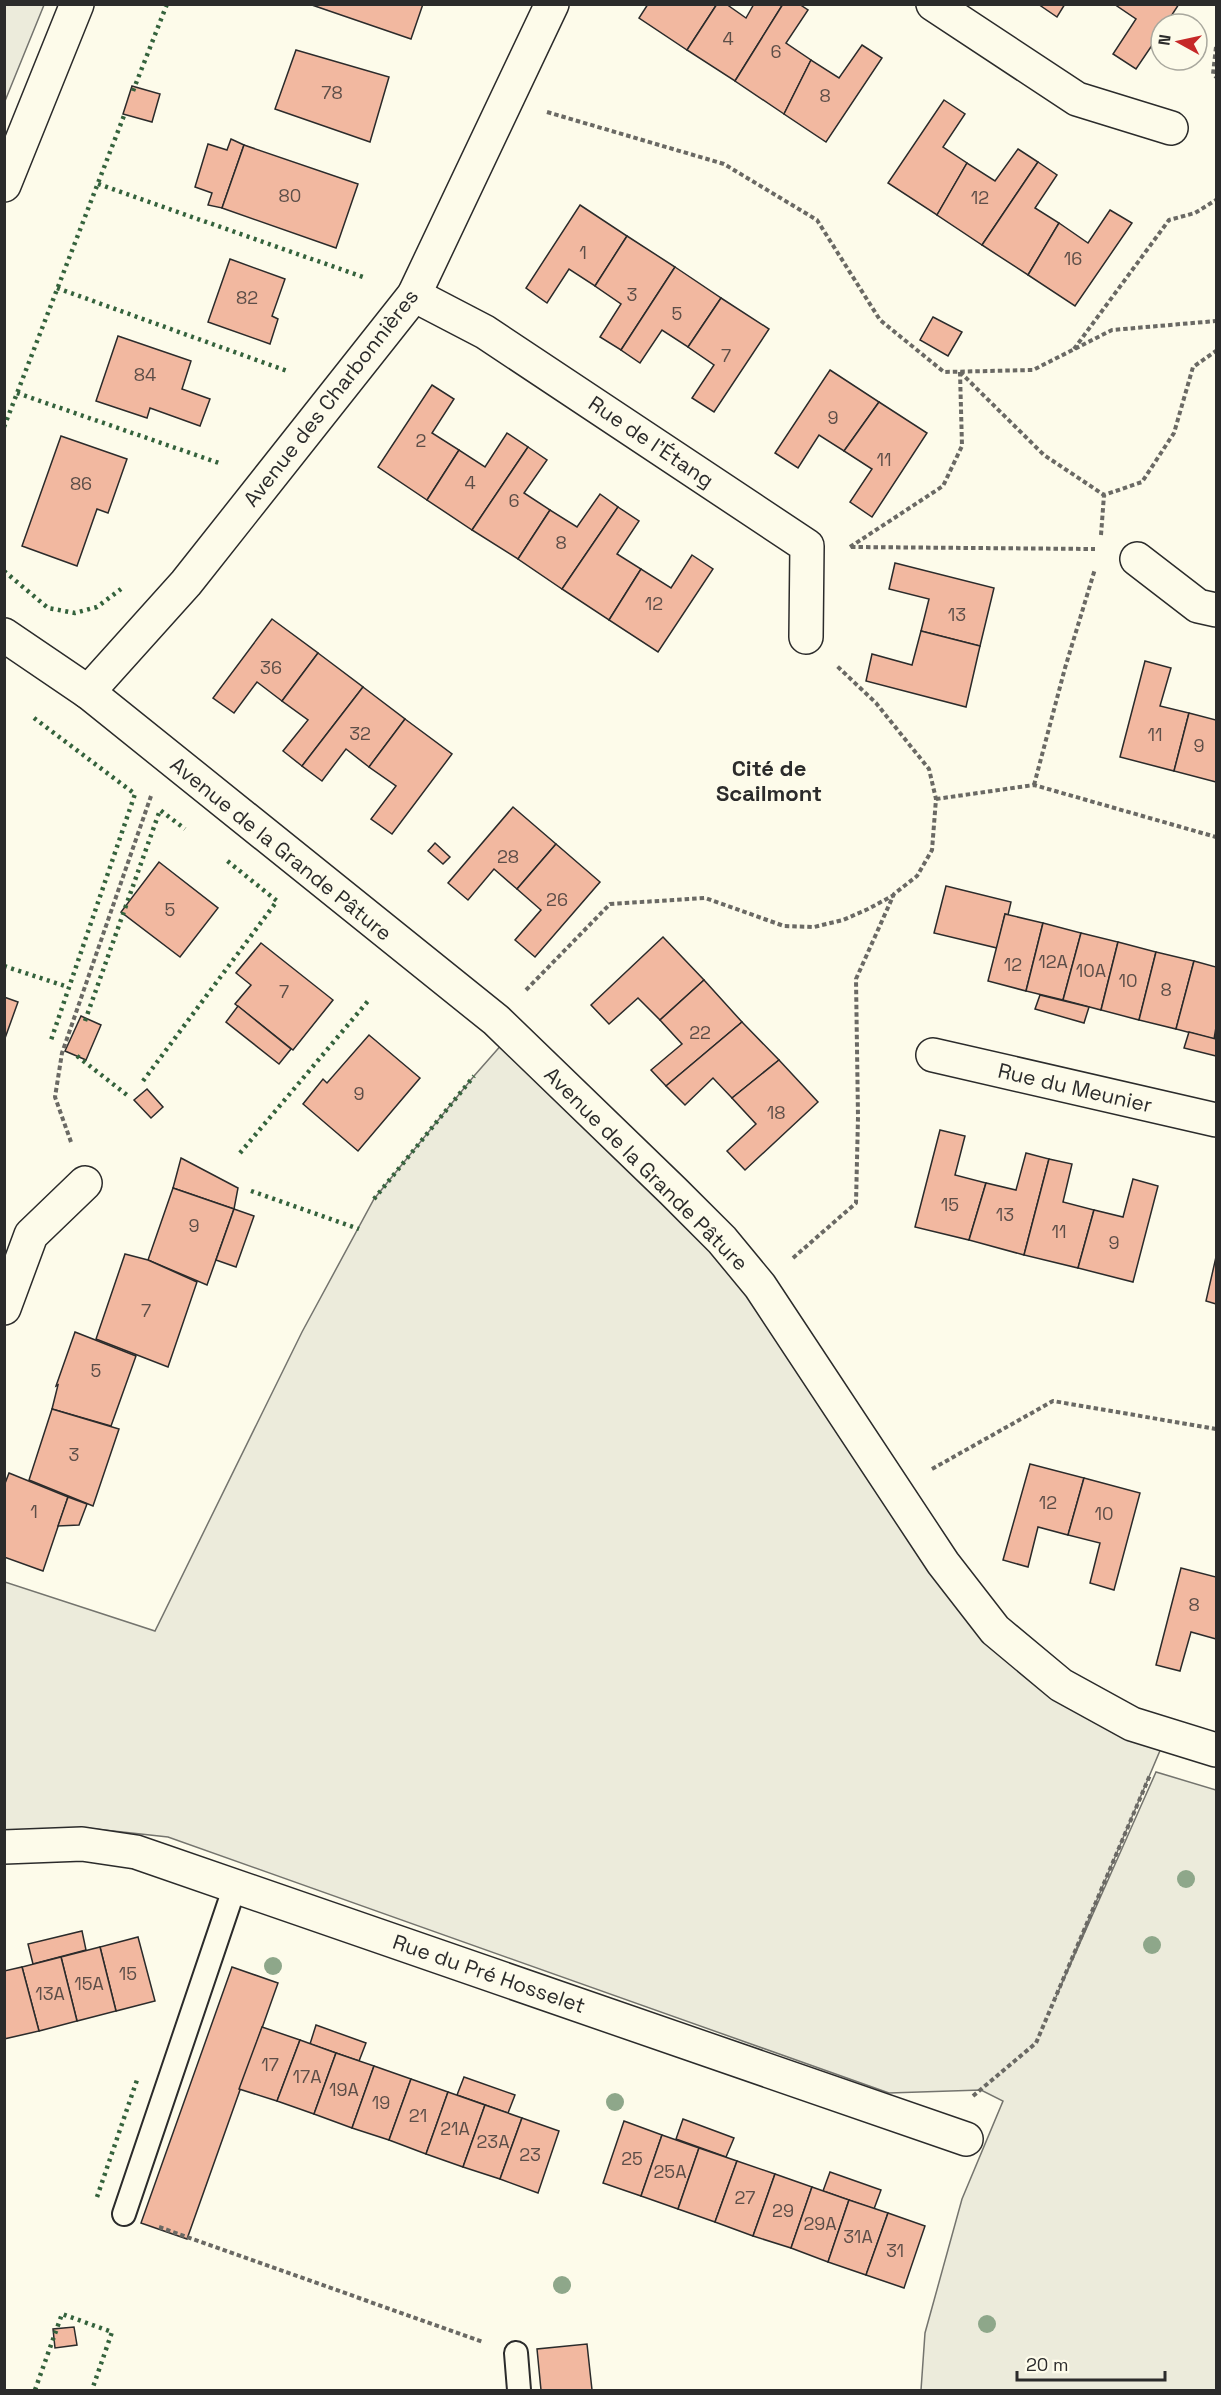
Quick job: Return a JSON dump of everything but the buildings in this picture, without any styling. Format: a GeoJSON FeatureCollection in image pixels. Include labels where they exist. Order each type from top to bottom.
{"type":"FeatureCollection","features":[{"type":"Feature","properties":{"kind":"street"},"geometry":{"type":"LineString","coordinates":[[4,185],[77,4]]}},
{"type":"Feature","properties":{"kind":"street","name":"Avenue des Charbonnières"},"geometry":{"type":"LineString","coordinates":[[88,692],[186,583],[414,295],[552,4]]}},
{"type":"Feature","properties":{"kind":"street"},"geometry":{"type":"LineString","coordinates":[[933,4],[1077,99],[1171,128]]}},
{"type":"Feature","properties":{"kind":"street","name":"Rue de l'Étang"},"geometry":{"type":"LineString","coordinates":[[414,295],[485,332],[807,546]]}},
{"type":"Feature","properties":{"kind":"street"},"geometry":{"type":"LineString","coordinates":[[806,637],[807,546]]}},
{"type":"Feature","properties":{"kind":"street"},"geometry":{"type":"LineString","coordinates":[[1137,559],[1198,606],[1216,610]]}},
{"type":"Feature","properties":{"kind":"street","name":"Avenue de la Grande Pâture"},"geometry":{"type":"LineString","coordinates":[[4,635],[88,692],[496,1020],[722,1240],[760,1286],[943,1563],[994,1630],[1061,1685],[1132,1724],[1216,1750]]}},
{"type":"Feature","properties":{"kind":"street","name":"Rue du Meunier"},"geometry":{"type":"LineString","coordinates":[[933,1055],[1216,1120]]}},
{"type":"Feature","properties":{"kind":"street"},"geometry":{"type":"LineString","coordinates":[[4,1308],[31,1235],[85,1183]]}},
{"type":"Feature","properties":{"kind":"street","name":"Rue du Pré Hosselet"},"geometry":{"type":"LineString","coordinates":[[4,1847],[82,1844],[136,1852],[952,2134]]}},
{"type":"Feature","properties":{"kind":"lane"},"geometry":{"type":"LineString","coordinates":[[124,2214],[235,1886]]}},
{"type":"Feature","properties":{"kind":"lane"},"geometry":{"type":"LineString","coordinates":[[516,2354],[519,2391]]}},
{"type":"Feature","properties":{"kind":"path"},"geometry":{"type":"LineString","coordinates":[[1216,47],[1213,74],[1216,77]]}},
{"type":"Feature","properties":{"kind":"path"},"geometry":{"type":"LineString","coordinates":[[507,100],[723,164],[817,220],[880,320],[944,372],[1033,370],[1112,330],[1216,321]]}},
{"type":"Feature","properties":{"kind":"path"},"geometry":{"type":"LineString","coordinates":[[1073,350],[1169,220],[1195,213],[1216,200]]}},
{"type":"Feature","properties":{"kind":"path"},"geometry":{"type":"LineString","coordinates":[[1104,495],[1142,482],[1174,433],[1193,367],[1216,351]]}},
{"type":"Feature","properties":{"kind":"path"},"geometry":{"type":"LineString","coordinates":[[960,372],[1044,455],[1104,495]]}},
{"type":"Feature","properties":{"kind":"path"},"geometry":{"type":"LineString","coordinates":[[850,547],[943,486],[962,446],[960,372]]}},
{"type":"Feature","properties":{"kind":"path"},"geometry":{"type":"LineString","coordinates":[[1034,785],[1065,668],[1101,549],[1104,495]]}},
{"type":"Feature","properties":{"kind":"path"},"geometry":{"type":"LineString","coordinates":[[807,546],[1101,549],[1137,559]]}},
{"type":"Feature","properties":{"kind":"path"},"geometry":{"type":"LineString","coordinates":[[496,1020],[610,904],[705,898],[784,926],[814,927],[843,920],[868,909],[894,894],[917,876],[932,850],[936,799],[929,769],[876,703],[806,637]]}},
{"type":"Feature","properties":{"kind":"path"},"geometry":{"type":"LineString","coordinates":[[85,1183],[55,1097],[62,1053],[165,756]]}},
{"type":"Feature","properties":{"kind":"path"},"geometry":{"type":"LineString","coordinates":[[936,799],[1034,785],[1216,837]]}},
{"type":"Feature","properties":{"kind":"path"},"geometry":{"type":"LineString","coordinates":[[760,1286],[856,1203],[858,1117],[856,979],[894,894]]}},
{"type":"Feature","properties":{"kind":"path"},"geometry":{"type":"LineString","coordinates":[[896,1489],[1053,1401],[1216,1430]]}},
{"type":"Feature","properties":{"kind":"path"},"geometry":{"type":"LineString","coordinates":[[952,2134],[1036,2043],[1167,1734]]}},
{"type":"Feature","properties":{"kind":"path"},"geometry":{"type":"LineString","coordinates":[[124,2214],[516,2354]]}},
{"type":"Feature","properties":{"kind":"shaded area"},"geometry":{"type":"Polygon","coordinates":[[[4,5],[44,5],[5,101],[4,5]]]}},
{"type":"Feature","properties":{"kind":"shaded area"},"geometry":{"type":"Polygon","coordinates":[[[511,1034],[673,1191],[995,1630],[1167,1734],[1056,1997],[1156,1772],[1216,1790],[1216,2390],[921,2390],[925,2333],[962,2199],[1003,2101],[981,2090],[889,2093],[168,1837],[86,1828],[29,1836],[5,1835],[5,1582],[155,1631],[302,1332],[374,1199],[511,1034]]]}},
{"type":"Feature","properties":{"kind":"hedge"},"geometry":{"type":"LineString","coordinates":[[133,91],[167,4]]}},
{"type":"Feature","properties":{"kind":"hedge"},"geometry":{"type":"LineString","coordinates":[[4,427],[125,113]]}},
{"type":"Feature","properties":{"kind":"hedge"},"geometry":{"type":"LineString","coordinates":[[98,184],[363,277]]}},
{"type":"Feature","properties":{"kind":"hedge"},"geometry":{"type":"LineString","coordinates":[[57,288],[287,371]]}},
{"type":"Feature","properties":{"kind":"hedge"},"geometry":{"type":"LineString","coordinates":[[17,393],[219,463]]}},
{"type":"Feature","properties":{"kind":"hedge"},"geometry":{"type":"LineString","coordinates":[[4,571],[48,608],[75,613],[97,607],[121,589]]}},
{"type":"Feature","properties":{"kind":"hedge"},"geometry":{"type":"LineString","coordinates":[[34,718],[135,794],[50,1043]]}},
{"type":"Feature","properties":{"kind":"hedge"},"geometry":{"type":"LineString","coordinates":[[85,1021],[160,810],[185,829]]}},
{"type":"Feature","properties":{"kind":"hedge"},"geometry":{"type":"LineString","coordinates":[[143,1081],[277,901],[225,859]]}},
{"type":"Feature","properties":{"kind":"hedge"},"geometry":{"type":"LineString","coordinates":[[4,966],[68,987]]}},
{"type":"Feature","properties":{"kind":"hedge"},"geometry":{"type":"LineString","coordinates":[[240,1153],[368,1001]]}},
{"type":"Feature","properties":{"kind":"hedge"},"geometry":{"type":"LineString","coordinates":[[77,1056],[127,1095]]}},
{"type":"Feature","properties":{"kind":"hedge"},"geometry":{"type":"LineString","coordinates":[[374,1199],[474,1076]]}},
{"type":"Feature","properties":{"kind":"hedge"},"geometry":{"type":"LineString","coordinates":[[251,1191],[359,1229]]}},
{"type":"Feature","properties":{"kind":"hedge"},"geometry":{"type":"LineString","coordinates":[[97,2197],[138,2077]]}},
{"type":"Feature","properties":{"kind":"hedge"},"geometry":{"type":"LineString","coordinates":[[35,2390],[62,2314],[112,2332],[92,2390]]}},
{"type":"Feature","properties":{"kind":"district","name":"Cité de Scailmont"},"geometry":{"type":"Point","coordinates":[769,780]}}]}
